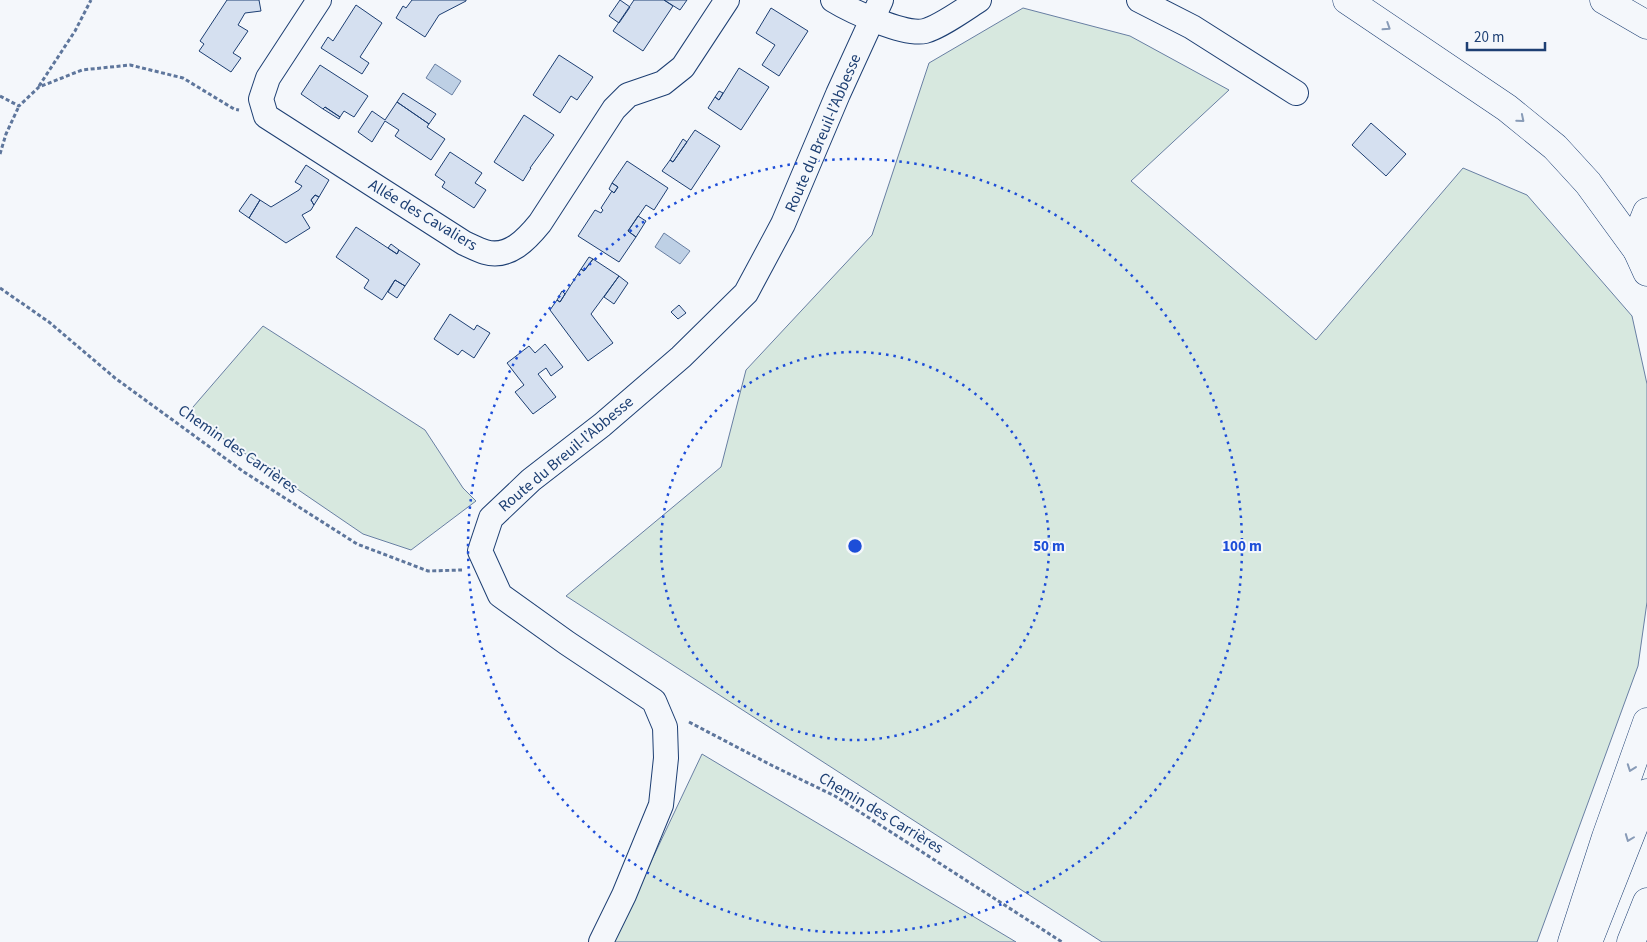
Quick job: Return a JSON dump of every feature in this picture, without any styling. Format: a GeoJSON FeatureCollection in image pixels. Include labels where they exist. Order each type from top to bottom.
{"type":"FeatureCollection","features":[{"type":"Feature","properties":{"kind":"main road"},"geometry":{"type":"LineString","coordinates":[[1347,0],[1507,108],[1556,147],[1588,183],[1642,261]]}},
{"type":"Feature","properties":{"kind":"main road"},"geometry":{"type":"LineString","coordinates":[[1604,0],[1647,25]]}},
{"type":"Feature","properties":{"kind":"main road"},"geometry":{"type":"LineString","coordinates":[[1642,261],[1643,222],[1647,212]]}},
{"type":"Feature","properties":{"kind":"main road"},"geometry":{"type":"LineString","coordinates":[[1572,942],[1647,722]]}},
{"type":"Feature","properties":{"kind":"main road"},"geometry":{"type":"LineString","coordinates":[[1588,942],[1647,793]]}},
{"type":"Feature","properties":{"kind":"main road"},"geometry":{"type":"LineString","coordinates":[[1631,942],[1647,902]]}},
{"type":"Feature","properties":{"kind":"street"},"geometry":{"type":"LineString","coordinates":[[266,116],[261,99],[268,78],[319,0]]}},
{"type":"Feature","properties":{"kind":"street","name":"Allée des Cavaliers"},"geometry":{"type":"LineString","coordinates":[[266,116],[464,243],[487,253],[508,252],[526,240],[540,222],[614,109],[628,95],[663,83],[683,66],[727,0]]}},
{"type":"Feature","properties":{"kind":"street"},"geometry":{"type":"LineString","coordinates":[[833,0],[877,10],[896,28],[924,32],[979,0]]}},
{"type":"Feature","properties":{"kind":"street"},"geometry":{"type":"LineString","coordinates":[[1139,0],[1192,27],[1296,93]]}},
{"type":"Feature","properties":{"kind":"street","name":"Route du Breuil-l’Abbesse"},"geometry":{"type":"LineString","coordinates":[[654,701],[567,643],[500,595],[480,551],[491,518],[531,480],[602,425],[681,357],[746,293],[783,224],[838,94],[877,10]]}},
{"type":"Feature","properties":{"kind":"street"},"geometry":{"type":"LineString","coordinates":[[601,942],[624,895],[661,805],[666,758],[665,727],[654,701]]}},
{"type":"Feature","properties":{"kind":"path"},"geometry":{"type":"LineString","coordinates":[[0,154],[6,134],[19,106],[38,87],[75,31],[91,0]]}},
{"type":"Feature","properties":{"kind":"path"},"geometry":{"type":"LineString","coordinates":[[38,87],[82,70],[130,65],[183,78],[234,109],[266,116]]}},
{"type":"Feature","properties":{"kind":"path"},"geometry":{"type":"LineString","coordinates":[[0,96],[19,106]]}},
{"type":"Feature","properties":{"kind":"path","name":"Chemin des Carrières"},"geometry":{"type":"LineString","coordinates":[[0,288],[49,322],[115,378],[244,472],[357,544],[428,571],[488,570]]}},
{"type":"Feature","properties":{"kind":"path","name":"Chemin des Carrières"},"geometry":{"type":"LineString","coordinates":[[654,701],[694,725],[835,796],[1062,942]]}},
{"type":"Feature","properties":{"kind":"shaded area"},"geometry":{"type":"Polygon","coordinates":[[[1023,8],[1130,36],[1229,90],[1131,181],[1316,340],[1463,168],[1527,195],[1632,316],[1647,384],[1647,602],[1638,666],[1537,942],[1102,942],[566,596],[721,467],[746,370],[872,235],[929,63],[1023,8]]]}},
{"type":"Feature","properties":{"kind":"shaded area"},"geometry":{"type":"Polygon","coordinates":[[[263,326],[425,430],[463,488],[476,501],[411,550],[363,534],[187,414],[263,326]]]}},
{"type":"Feature","properties":{"kind":"shaded area"},"geometry":{"type":"Polygon","coordinates":[[[702,754],[1016,942],[613,942],[702,754]]]}},
{"type":"Feature","properties":{"kind":"water"},"geometry":{"type":"Polygon","coordinates":[[[435,64],[461,81],[452,95],[426,78],[435,64]]]}},
{"type":"Feature","properties":{"kind":"water"},"geometry":{"type":"Polygon","coordinates":[[[664,233],[690,251],[680,264],[655,247],[664,233]]]}},
{"type":"Feature","properties":{"kind":"building"},"geometry":{"type":"Polygon","coordinates":[[[227,0],[259,0],[261,11],[245,13],[238,25],[248,31],[233,53],[241,58],[231,72],[199,51],[204,44],[200,41],[227,0]]]}},
{"type":"Feature","properties":{"kind":"building"},"geometry":{"type":"Polygon","coordinates":[[[412,0],[466,1],[439,15],[425,37],[396,18],[403,6],[406,8],[412,0]]]}},
{"type":"Feature","properties":{"kind":"building"},"geometry":{"type":"Polygon","coordinates":[[[620,0],[630,7],[619,23],[609,16],[620,0]]]}},
{"type":"Feature","properties":{"kind":"building"},"geometry":{"type":"Polygon","coordinates":[[[634,0],[664,0],[673,6],[643,51],[613,31],[634,0]]]}},
{"type":"Feature","properties":{"kind":"building"},"geometry":{"type":"Polygon","coordinates":[[[664,0],[687,0],[680,10],[664,0]]]}},
{"type":"Feature","properties":{"kind":"building"},"geometry":{"type":"Polygon","coordinates":[[[356,5],[382,23],[360,57],[369,63],[362,74],[321,48],[328,37],[333,41],[356,5]]]}},
{"type":"Feature","properties":{"kind":"building"},"geometry":{"type":"Polygon","coordinates":[[[771,8],[808,31],[779,76],[762,65],[775,45],[756,33],[771,8]]]}},
{"type":"Feature","properties":{"kind":"building"},"geometry":{"type":"Polygon","coordinates":[[[559,55],[593,77],[577,100],[571,96],[560,113],[533,95],[559,55]]]}},
{"type":"Feature","properties":{"kind":"building"},"geometry":{"type":"Polygon","coordinates":[[[320,65],[368,96],[354,117],[344,111],[340,117],[325,107],[323,109],[301,94],[320,65]]]}},
{"type":"Feature","properties":{"kind":"building"},"geometry":{"type":"Polygon","coordinates":[[[739,68],[769,87],[741,130],[708,108],[715,97],[719,100],[739,68]]]}},
{"type":"Feature","properties":{"kind":"building"},"geometry":{"type":"Polygon","coordinates":[[[719,91],[723,93],[719,100],[715,97],[719,91]]]}},
{"type":"Feature","properties":{"kind":"building"},"geometry":{"type":"Polygon","coordinates":[[[403,93],[436,114],[429,124],[397,102],[403,93]]]}},
{"type":"Feature","properties":{"kind":"building"},"geometry":{"type":"Polygon","coordinates":[[[397,102],[429,124],[427,127],[445,139],[431,160],[395,136],[399,130],[385,121],[372,142],[358,132],[372,111],[385,120],[397,102]]]}},
{"type":"Feature","properties":{"kind":"building"},"geometry":{"type":"Polygon","coordinates":[[[325,107],[340,117],[339,119],[323,109],[325,107]]]}},
{"type":"Feature","properties":{"kind":"building"},"geometry":{"type":"Polygon","coordinates":[[[524,115],[554,135],[523,181],[494,162],[524,115]]]}},
{"type":"Feature","properties":{"kind":"building"},"geometry":{"type":"Polygon","coordinates":[[[1371,123],[1406,154],[1386,176],[1352,145],[1371,123]]]}},
{"type":"Feature","properties":{"kind":"building"},"geometry":{"type":"Polygon","coordinates":[[[695,130],[720,146],[691,190],[662,171],[670,160],[673,162],[695,130]]]}},
{"type":"Feature","properties":{"kind":"building"},"geometry":{"type":"Polygon","coordinates":[[[683,139],[687,142],[673,162],[670,160],[683,139]]]}},
{"type":"Feature","properties":{"kind":"building"},"geometry":{"type":"Polygon","coordinates":[[[450,152],[482,173],[475,183],[486,190],[474,208],[442,187],[445,182],[435,175],[450,152]]]}},
{"type":"Feature","properties":{"kind":"building"},"geometry":{"type":"Polygon","coordinates":[[[627,161],[668,188],[654,210],[646,205],[628,231],[636,237],[619,262],[578,236],[595,210],[601,213],[603,210],[601,208],[612,191],[614,193],[618,187],[612,183],[627,161]]]}},
{"type":"Feature","properties":{"kind":"building"},"geometry":{"type":"Polygon","coordinates":[[[306,165],[329,180],[319,197],[315,195],[311,200],[314,205],[311,210],[302,215],[310,228],[286,243],[249,218],[260,200],[271,207],[299,190],[302,186],[295,182],[306,165]]]}},
{"type":"Feature","properties":{"kind":"building"},"geometry":{"type":"Polygon","coordinates":[[[612,183],[618,187],[614,193],[609,189],[612,183]]]}},
{"type":"Feature","properties":{"kind":"building"},"geometry":{"type":"Polygon","coordinates":[[[251,194],[260,200],[249,218],[239,211],[251,194]]]}},
{"type":"Feature","properties":{"kind":"building"},"geometry":{"type":"Polygon","coordinates":[[[315,195],[319,197],[314,205],[311,200],[315,195]]]}},
{"type":"Feature","properties":{"kind":"building"},"geometry":{"type":"Polygon","coordinates":[[[638,216],[646,221],[636,237],[628,231],[638,216]]]}},
{"type":"Feature","properties":{"kind":"building"},"geometry":{"type":"Polygon","coordinates":[[[356,227],[397,254],[399,250],[420,264],[405,286],[395,280],[382,300],[364,288],[369,280],[336,257],[356,227]]]}},
{"type":"Feature","properties":{"kind":"building"},"geometry":{"type":"Polygon","coordinates":[[[391,244],[399,250],[397,254],[388,248],[391,244]]]}},
{"type":"Feature","properties":{"kind":"building"},"geometry":{"type":"Polygon","coordinates":[[[589,257],[593,259],[584,271],[581,269],[589,257]]]}},
{"type":"Feature","properties":{"kind":"building"},"geometry":{"type":"Polygon","coordinates":[[[593,259],[619,276],[591,314],[613,343],[588,361],[550,310],[557,300],[560,302],[581,269],[584,271],[593,259]]]}},
{"type":"Feature","properties":{"kind":"building"},"geometry":{"type":"Polygon","coordinates":[[[619,276],[628,283],[614,304],[604,297],[619,276]]]}},
{"type":"Feature","properties":{"kind":"building"},"geometry":{"type":"Polygon","coordinates":[[[395,280],[405,286],[397,298],[388,292],[395,280]]]}},
{"type":"Feature","properties":{"kind":"building"},"geometry":{"type":"Polygon","coordinates":[[[562,291],[565,294],[560,302],[557,300],[562,291]]]}},
{"type":"Feature","properties":{"kind":"building"},"geometry":{"type":"Polygon","coordinates":[[[679,305],[686,313],[678,319],[671,312],[679,305]]]}},
{"type":"Feature","properties":{"kind":"building"},"geometry":{"type":"Polygon","coordinates":[[[450,314],[474,330],[477,325],[490,333],[474,358],[462,350],[458,355],[434,339],[450,314]]]}},
{"type":"Feature","properties":{"kind":"building"},"geometry":{"type":"Polygon","coordinates":[[[545,344],[563,367],[551,376],[546,368],[538,374],[556,397],[533,414],[515,392],[524,385],[507,363],[529,346],[535,353],[545,344]]]}}]}
